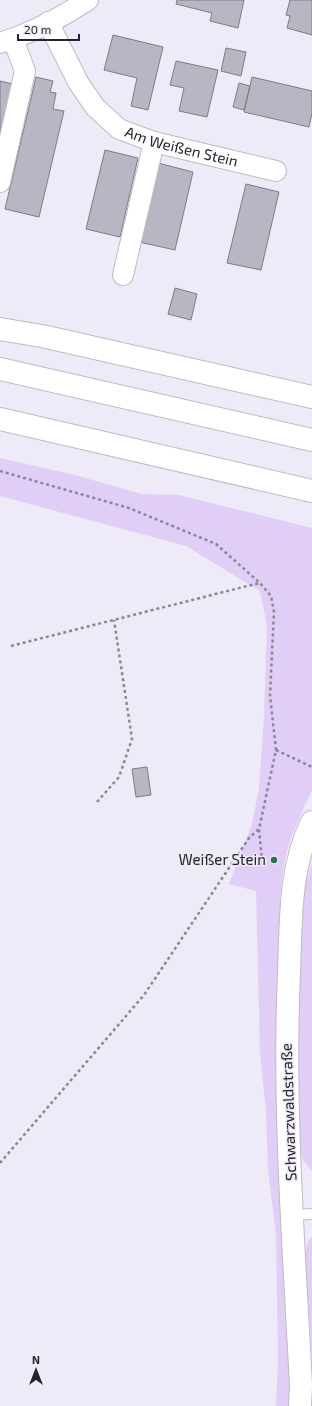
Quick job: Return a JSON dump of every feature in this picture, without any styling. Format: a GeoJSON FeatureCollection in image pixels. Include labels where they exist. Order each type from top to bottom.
{"type":"FeatureCollection","features":[{"type":"Feature","properties":{"kind":"main road"},"geometry":{"type":"LineString","coordinates":[[0,328],[42,336],[312,397]]}},
{"type":"Feature","properties":{"kind":"main road"},"geometry":{"type":"LineString","coordinates":[[0,369],[312,440]]}},
{"type":"Feature","properties":{"kind":"main road"},"geometry":{"type":"LineString","coordinates":[[0,419],[312,491]]}},
{"type":"Feature","properties":{"kind":"main road","name":"Schwarzwaldstraße"},"geometry":{"type":"LineString","coordinates":[[300,1406],[302,1214],[288,1112],[287,1028],[292,894],[299,856],[312,822]]}},
{"type":"Feature","properties":{"kind":"street"},"geometry":{"type":"LineString","coordinates":[[0,182],[25,71],[7,41],[48,22],[88,0]]}},
{"type":"Feature","properties":{"kind":"street","name":"Am Weißen Stein"},"geometry":{"type":"LineString","coordinates":[[48,22],[78,82],[95,107],[119,129],[154,142],[276,171]]}},
{"type":"Feature","properties":{"kind":"street"},"geometry":{"type":"LineString","coordinates":[[123,274],[154,142]]}},
{"type":"Feature","properties":{"kind":"path"},"geometry":{"type":"LineString","coordinates":[[0,471],[129,508],[216,544],[260,583],[271,596],[274,612],[270,695],[276,750],[259,829],[262,860]]}},
{"type":"Feature","properties":{"kind":"path"},"geometry":{"type":"LineString","coordinates":[[11,646],[260,583]]}},
{"type":"Feature","properties":{"kind":"path"},"geometry":{"type":"LineString","coordinates":[[97,802],[119,777],[132,739],[114,620]]}},
{"type":"Feature","properties":{"kind":"path"},"geometry":{"type":"LineString","coordinates":[[276,750],[312,767]]}},
{"type":"Feature","properties":{"kind":"path"},"geometry":{"type":"LineString","coordinates":[[0,1162],[144,995],[249,838],[259,829]]}},
{"type":"Feature","properties":{"kind":"shaded area"},"geometry":{"type":"Polygon","coordinates":[[[0,458],[75,475],[141,494],[179,495],[312,528],[312,790],[294,830],[286,855],[281,889],[279,947],[293,1406],[276,1406],[278,1359],[276,1233],[268,1170],[266,1112],[260,1052],[256,891],[229,884],[252,824],[259,788],[264,717],[267,626],[260,591],[186,546],[0,496],[0,458]]]}},
{"type":"Feature","properties":{"kind":"shaded area"},"geometry":{"type":"Polygon","coordinates":[[[312,863],[312,1171],[302,1159],[299,1140],[295,1020],[303,894],[312,863]]]}},
{"type":"Feature","properties":{"kind":"shaded area"},"geometry":{"type":"Polygon","coordinates":[[[312,1237],[312,1360],[305,1253],[308,1241],[312,1237]]]}},
{"type":"Feature","properties":{"kind":"building"},"geometry":{"type":"Polygon","coordinates":[[[177,0],[244,0],[238,28],[210,21],[212,13],[176,4],[177,0]]]}},
{"type":"Feature","properties":{"kind":"building"},"geometry":{"type":"Polygon","coordinates":[[[290,0],[312,0],[312,35],[287,28],[290,16],[286,15],[290,0]]]}},
{"type":"Feature","properties":{"kind":"building"},"geometry":{"type":"Polygon","coordinates":[[[113,35],[163,47],[148,110],[131,106],[137,78],[104,70],[113,35]]]}},
{"type":"Feature","properties":{"kind":"building"},"geometry":{"type":"Polygon","coordinates":[[[226,48],[246,52],[241,76],[221,71],[226,48]]]}},
{"type":"Feature","properties":{"kind":"building"},"geometry":{"type":"Polygon","coordinates":[[[176,61],[218,70],[207,117],[179,111],[184,88],[170,85],[176,61]]]}},
{"type":"Feature","properties":{"kind":"building"},"geometry":{"type":"Polygon","coordinates":[[[36,77],[53,81],[50,92],[56,93],[53,109],[64,111],[39,217],[5,209],[36,77]]]}},
{"type":"Feature","properties":{"kind":"building"},"geometry":{"type":"Polygon","coordinates":[[[252,77],[312,91],[312,113],[309,127],[244,112],[252,77]]]}},
{"type":"Feature","properties":{"kind":"building"},"geometry":{"type":"Polygon","coordinates":[[[0,81],[13,84],[0,141],[0,81]]]}},
{"type":"Feature","properties":{"kind":"building"},"geometry":{"type":"Polygon","coordinates":[[[239,83],[250,86],[244,110],[233,107],[239,83]]]}},
{"type":"Feature","properties":{"kind":"building"},"geometry":{"type":"Polygon","coordinates":[[[105,150],[138,158],[120,237],[86,229],[105,150]]]}},
{"type":"Feature","properties":{"kind":"building"},"geometry":{"type":"Polygon","coordinates":[[[158,163],[193,172],[175,250],[139,242],[158,163]]]}},
{"type":"Feature","properties":{"kind":"building"},"geometry":{"type":"Polygon","coordinates":[[[246,184],[279,192],[261,270],[227,263],[246,184]]]}},
{"type":"Feature","properties":{"kind":"building"},"geometry":{"type":"Polygon","coordinates":[[[175,288],[197,294],[191,320],[168,314],[175,288]]]}},
{"type":"Feature","properties":{"kind":"building"},"geometry":{"type":"Polygon","coordinates":[[[147,767],[151,795],[136,797],[132,769],[147,767]]]}},
{"type":"Feature","properties":{"kind":"place","name":"Weißer Stein"},"geometry":{"type":"Point","coordinates":[274,860]}}]}
